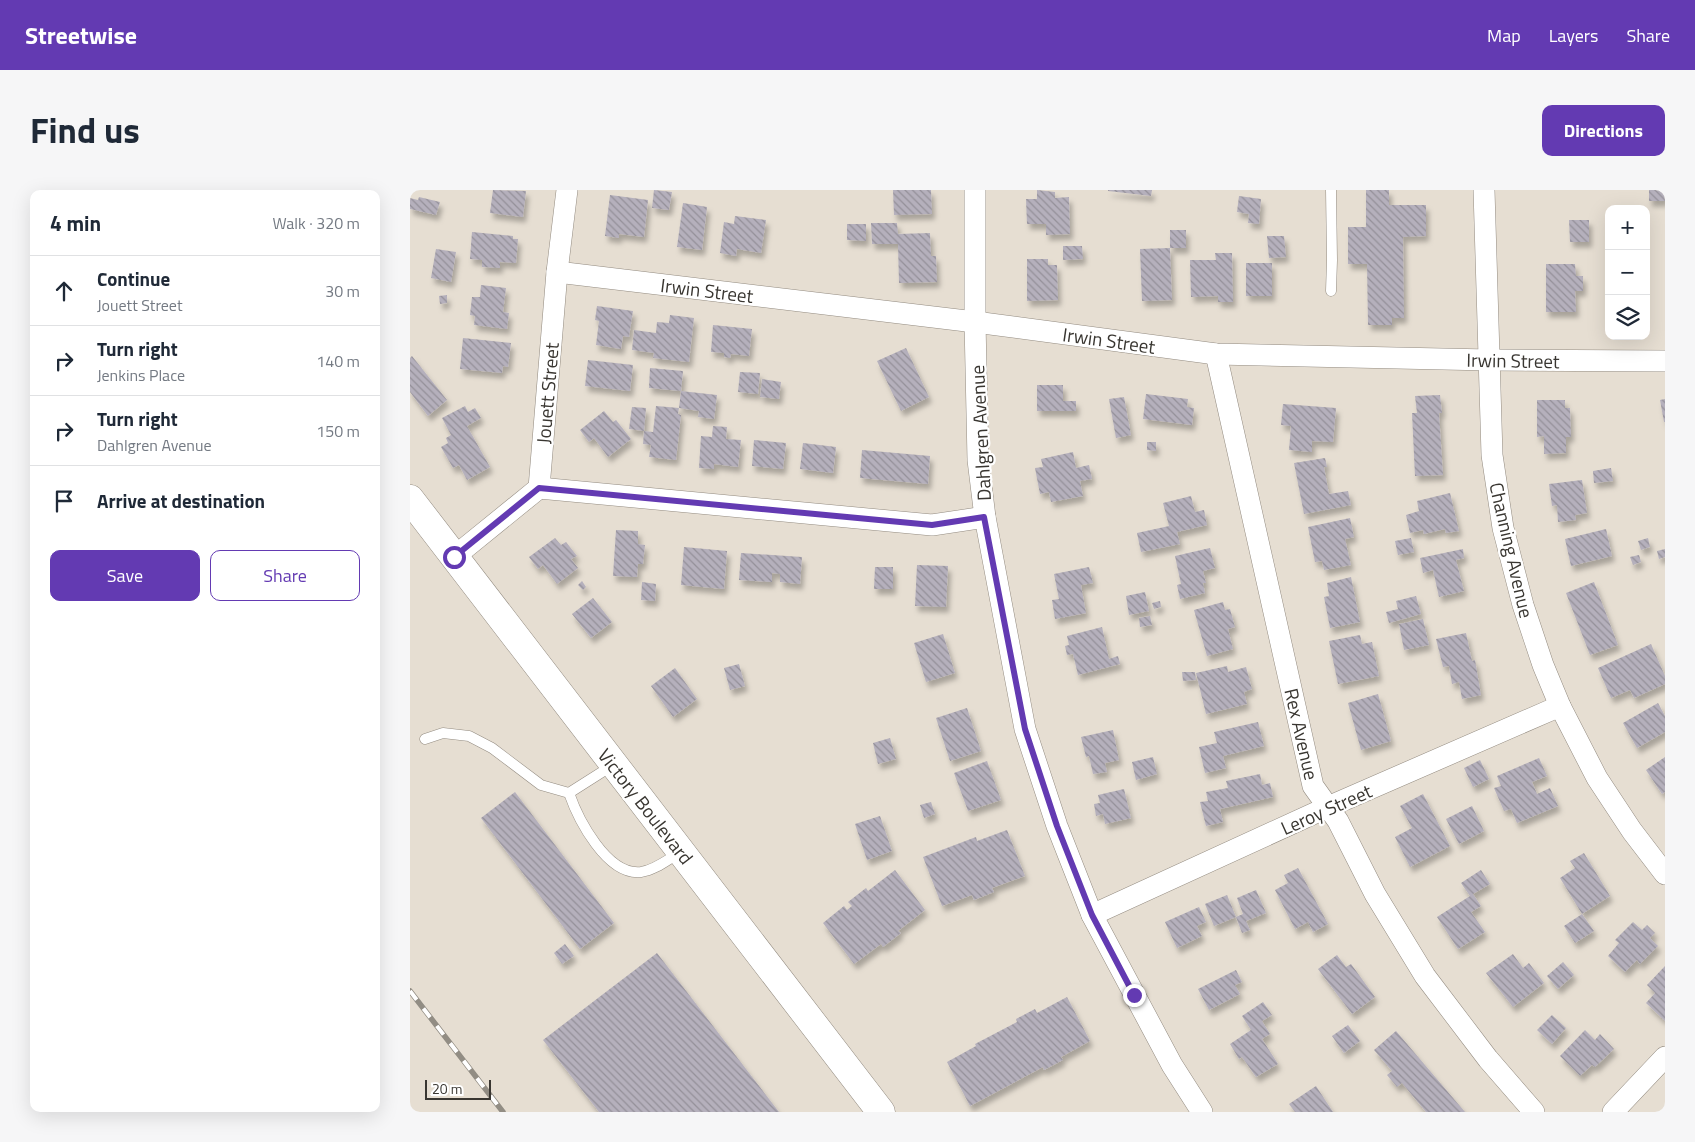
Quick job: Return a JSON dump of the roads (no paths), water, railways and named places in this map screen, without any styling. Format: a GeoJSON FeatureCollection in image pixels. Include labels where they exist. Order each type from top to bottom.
{"type":"FeatureCollection","features":[{"type":"Feature","properties":{"kind":"main road","name":"Victory Boulevard"},"geometry":{"type":"LineString","coordinates":[[410,499],[881,1112]]}},
{"type":"Feature","properties":{"kind":"street","name":"Jouett Street"},"geometry":{"type":"LineString","coordinates":[[539,488],[557,272],[567,190]]}},
{"type":"Feature","properties":{"kind":"street","name":"Dahlgren Avenue"},"geometry":{"type":"LineString","coordinates":[[975,190],[978,460],[984,517],[1025,729],[1057,826],[1092,915],[1172,1065],[1202,1112]]}},
{"type":"Feature","properties":{"kind":"street","name":"Channing Avenue"},"geometry":{"type":"LineString","coordinates":[[1484,190],[1492,455],[1503,528],[1523,605],[1543,665],[1560,706],[1598,778],[1632,832],[1665,874]]}},
{"type":"Feature","properties":{"kind":"street","name":"Irwin Street"},"geometry":{"type":"LineString","coordinates":[[557,272],[975,322],[1216,354],[1489,360],[1665,361]]}},
{"type":"Feature","properties":{"kind":"street","name":"Rex Avenue"},"geometry":{"type":"LineString","coordinates":[[1216,354],[1313,786],[1338,821],[1375,894],[1425,976],[1488,1059],[1534,1112]]}},
{"type":"Feature","properties":{"kind":"street"},"geometry":{"type":"LineString","coordinates":[[454,557],[539,488],[932,525],[984,517]]}},
{"type":"Feature","properties":{"kind":"street","name":"Leroy Street"},"geometry":{"type":"LineString","coordinates":[[1092,915],[1560,706]]}},
{"type":"Feature","properties":{"kind":"street"},"geometry":{"type":"LineString","coordinates":[[1613,1112],[1665,1057]]}},
{"type":"Feature","properties":{"kind":"lane"},"geometry":{"type":"LineString","coordinates":[[1331,190],[1331,291]]}},
{"type":"Feature","properties":{"kind":"lane"},"geometry":{"type":"LineString","coordinates":[[426,740],[443,734],[470,736],[492,748],[541,784],[569,793],[614,765]]}},
{"type":"Feature","properties":{"kind":"lane"},"geometry":{"type":"LineString","coordinates":[[569,793],[574,808],[587,832],[608,858],[622,869],[640,872],[657,867],[681,852]]}},
{"type":"Feature","properties":{"kind":"railway"},"geometry":{"type":"LineString","coordinates":[[410,991],[503,1112]]}}]}
